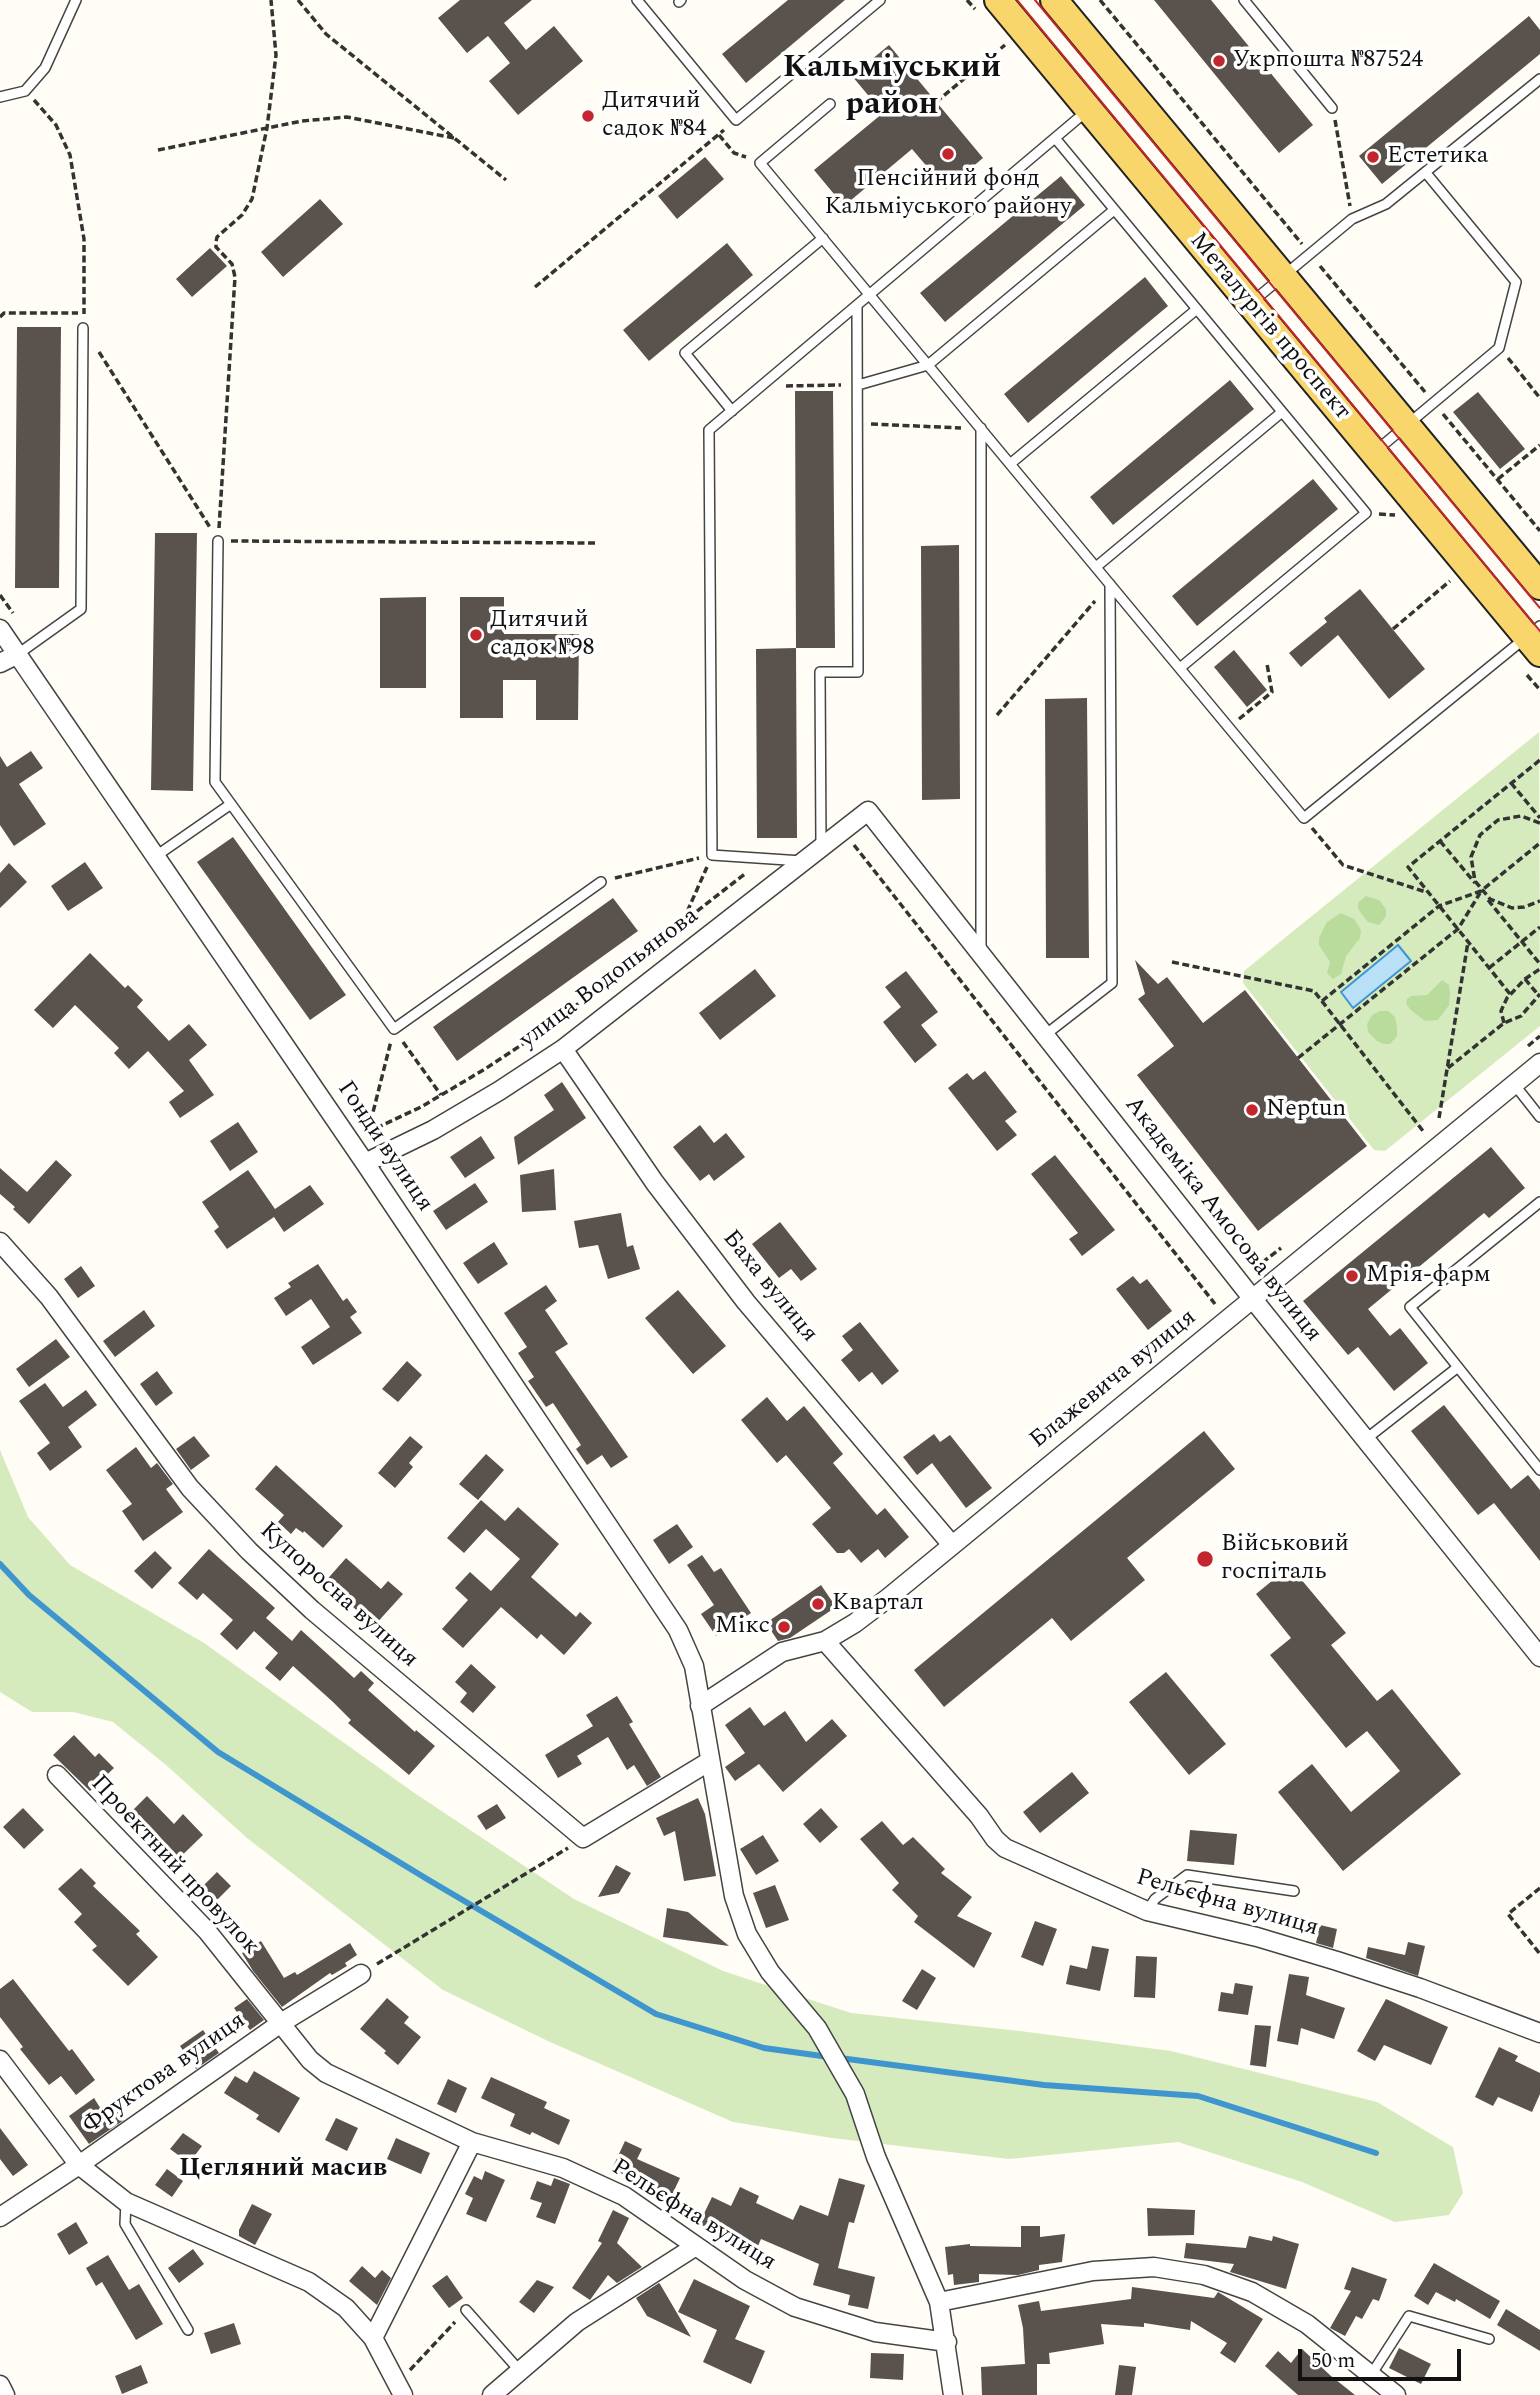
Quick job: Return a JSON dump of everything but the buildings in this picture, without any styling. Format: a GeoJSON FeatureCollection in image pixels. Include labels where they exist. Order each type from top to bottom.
{"type":"FeatureCollection","features":[{"type":"Feature","properties":{"kind":"main road","name":"Металургів проспект"},"geometry":{"type":"LineString","coordinates":[[998,0],[1373,452],[1536,639]]}},
{"type":"Feature","properties":{"kind":"main road"},"geometry":{"type":"LineString","coordinates":[[1015,20],[1040,0]]}},
{"type":"Feature","properties":{"kind":"main road","name":"Металургів проспект"},"geometry":{"type":"LineString","coordinates":[[1054,0],[1540,586]]}},
{"type":"Feature","properties":{"kind":"street","name":"Гонди вулиця"},"geometry":{"type":"LineString","coordinates":[[0,629],[365,1163],[678,1630],[694,1666],[701,1706]]}},
{"type":"Feature","properties":{"kind":"street"},"geometry":{"type":"LineString","coordinates":[[0,663],[18,653]]}},
{"type":"Feature","properties":{"kind":"street","name":"улица Водопьянова"},"geometry":{"type":"LineString","coordinates":[[365,1163],[433,1130],[562,1049],[869,811]]}},
{"type":"Feature","properties":{"kind":"street","name":"Академіка Амосова вулиця"},"geometry":{"type":"LineString","coordinates":[[869,811],[1252,1298],[1540,1657]]}},
{"type":"Feature","properties":{"kind":"street","name":"Баха вулиця"},"geometry":{"type":"LineString","coordinates":[[562,1049],[655,1183],[738,1291],[952,1545]]}},
{"type":"Feature","properties":{"kind":"street","name":"Блажевича вулиця"},"geometry":{"type":"LineString","coordinates":[[701,1706],[782,1652],[825,1641],[888,1598],[1540,1063]]}},
{"type":"Feature","properties":{"kind":"street","name":"Купоросна вулиця"},"geometry":{"type":"LineString","coordinates":[[0,1242],[49,1297],[190,1488],[249,1551],[312,1610],[583,1838]]}},
{"type":"Feature","properties":{"kind":"street","name":"Рельєфна вулиця"},"geometry":{"type":"LineString","coordinates":[[825,1641],[1005,1848],[1147,1911],[1257,1937],[1337,1961],[1420,1988],[1540,2033]]}},
{"type":"Feature","properties":{"kind":"street"},"geometry":{"type":"LineString","coordinates":[[701,1706],[734,1895],[747,1934],[770,1972],[817,2028],[855,2094],[876,2157],[939,2302],[953,2395]]}},
{"type":"Feature","properties":{"kind":"street"},"geometry":{"type":"LineString","coordinates":[[583,1838],[710,1761]]}},
{"type":"Feature","properties":{"kind":"street","name":"Проектний провулок"},"geometry":{"type":"LineString","coordinates":[[57,1775],[207,1931],[281,2023]]}},
{"type":"Feature","properties":{"kind":"street","name":"Фруктова вулиця"},"geometry":{"type":"LineString","coordinates":[[0,2217],[281,2023],[360,1974]]}},
{"type":"Feature","properties":{"kind":"street","name":"Рельєфна вулиця"},"geometry":{"type":"LineString","coordinates":[[281,2023],[310,2060],[326,2073],[472,2142],[563,2168],[612,2190],[745,2280],[794,2307],[875,2332],[947,2342]]}},
{"type":"Feature","properties":{"kind":"street"},"geometry":{"type":"LineString","coordinates":[[0,2060],[79,2165],[126,2202],[309,2282],[346,2308],[373,2338],[400,2389]]}},
{"type":"Feature","properties":{"kind":"street"},"geometry":{"type":"LineString","coordinates":[[373,2338],[472,2142]]}},
{"type":"Feature","properties":{"kind":"street"},"geometry":{"type":"LineString","coordinates":[[492,2395],[577,2322],[696,2245]]}},
{"type":"Feature","properties":{"kind":"street"},"geometry":{"type":"LineString","coordinates":[[939,2302],[1093,2271],[1154,2267],[1205,2275],[1252,2292],[1307,2324],[1396,2395]]}},
{"type":"Feature","properties":{"kind":"street"},"geometry":{"type":"LineString","coordinates":[[0,2385],[5,2395]]}},
{"type":"Feature","properties":{"kind":"lane"},"geometry":{"type":"LineString","coordinates":[[0,97],[25,91],[46,68],[76,0]]}},
{"type":"Feature","properties":{"kind":"lane"},"geometry":{"type":"LineString","coordinates":[[637,0],[736,120],[880,0]]}},
{"type":"Feature","properties":{"kind":"lane"},"geometry":{"type":"LineString","coordinates":[[1244,0],[1332,108]]}},
{"type":"Feature","properties":{"kind":"lane"},"geometry":{"type":"LineString","coordinates":[[1250,304],[1352,219],[1387,204],[1540,79]]}},
{"type":"Feature","properties":{"kind":"lane"},"geometry":{"type":"LineString","coordinates":[[830,104],[760,163],[1304,818],[1536,639]]}},
{"type":"Feature","properties":{"kind":"lane"},"geometry":{"type":"LineString","coordinates":[[804,861],[712,855],[709,430],[1089,110]]}},
{"type":"Feature","properties":{"kind":"lane"},"geometry":{"type":"LineString","coordinates":[[1055,138],[1366,513],[1180,668]]}},
{"type":"Feature","properties":{"kind":"lane"},"geometry":{"type":"LineString","coordinates":[[1373,452],[1499,348],[1516,282],[1426,173]]}},
{"type":"Feature","properties":{"kind":"lane"},"geometry":{"type":"LineString","coordinates":[[858,385],[928,365],[1114,210]]}},
{"type":"Feature","properties":{"kind":"lane"},"geometry":{"type":"LineString","coordinates":[[732,411],[685,353],[823,238]]}},
{"type":"Feature","properties":{"kind":"lane"},"geometry":{"type":"LineString","coordinates":[[821,848],[820,672],[858,672],[858,305]]}},
{"type":"Feature","properties":{"kind":"lane"},"geometry":{"type":"LineString","coordinates":[[1010,464],[1197,309]]}},
{"type":"Feature","properties":{"kind":"lane"},"geometry":{"type":"LineString","coordinates":[[18,653],[81,609],[83,328]]}},
{"type":"Feature","properties":{"kind":"lane"},"geometry":{"type":"LineString","coordinates":[[1096,567],[1282,412]]}},
{"type":"Feature","properties":{"kind":"lane"},"geometry":{"type":"LineString","coordinates":[[981,428],[982,954]]}},
{"type":"Feature","properties":{"kind":"lane"},"geometry":{"type":"LineString","coordinates":[[218,541],[215,782],[394,1029],[601,882]]}},
{"type":"Feature","properties":{"kind":"lane"},"geometry":{"type":"LineString","coordinates":[[1045,1035],[1112,983],[1110,584]]}},
{"type":"Feature","properties":{"kind":"lane"},"geometry":{"type":"LineString","coordinates":[[156,856],[231,804]]}},
{"type":"Feature","properties":{"kind":"lane"},"geometry":{"type":"LineString","coordinates":[[1514,1084],[1540,1117]]}},
{"type":"Feature","properties":{"kind":"lane"},"geometry":{"type":"LineString","coordinates":[[1540,1202],[1410,1307],[1540,1470]]}},
{"type":"Feature","properties":{"kind":"lane"},"geometry":{"type":"LineString","coordinates":[[1366,1439],[1458,1367]]}},
{"type":"Feature","properties":{"kind":"lane"},"geometry":{"type":"LineString","coordinates":[[1147,1911],[1155,1899],[1187,1875],[1294,1891]]}},
{"type":"Feature","properties":{"kind":"lane"},"geometry":{"type":"LineString","coordinates":[[126,2202],[125,2224],[188,2330]]}},
{"type":"Feature","properties":{"kind":"lane"},"geometry":{"type":"LineString","coordinates":[[466,2310],[519,2370]]}},
{"type":"Feature","properties":{"kind":"lane"},"geometry":{"type":"LineString","coordinates":[[1371,2375],[1409,2316],[1489,2339]]}},
{"type":"Feature","properties":{"kind":"path"},"geometry":{"type":"LineString","coordinates":[[218,541],[235,276],[232,264],[216,247],[216,242],[217,237],[242,215],[252,199],[267,128],[276,55],[271,0]]}},
{"type":"Feature","properties":{"kind":"path"},"geometry":{"type":"LineString","coordinates":[[298,0],[326,34],[506,180]]}},
{"type":"Feature","properties":{"kind":"path"},"geometry":{"type":"LineString","coordinates":[[936,102],[1005,45]]}},
{"type":"Feature","properties":{"kind":"path"},"geometry":{"type":"LineString","coordinates":[[25,91],[55,125],[71,155],[84,239],[83,328],[218,541]]}},
{"type":"Feature","properties":{"kind":"path"},"geometry":{"type":"LineString","coordinates":[[1332,108],[1352,219]]}},
{"type":"Feature","properties":{"kind":"path"},"geometry":{"type":"LineString","coordinates":[[158,150],[302,121],[347,117],[454,138]]}},
{"type":"Feature","properties":{"kind":"path"},"geometry":{"type":"LineString","coordinates":[[535,287],[736,120]]}},
{"type":"Feature","properties":{"kind":"path"},"geometry":{"type":"LineString","coordinates":[[719,135],[734,153]]}},
{"type":"Feature","properties":{"kind":"path"},"geometry":{"type":"LineString","coordinates":[[0,317],[4,313],[83,313]]}},
{"type":"Feature","properties":{"kind":"path"},"geometry":{"type":"LineString","coordinates":[[1499,348],[1540,398]]}},
{"type":"Feature","properties":{"kind":"path"},"geometry":{"type":"LineString","coordinates":[[761,386],[858,385]]}},
{"type":"Feature","properties":{"kind":"path"},"geometry":{"type":"LineString","coordinates":[[858,424],[981,428]]}},
{"type":"Feature","properties":{"kind":"path"},"geometry":{"type":"LineString","coordinates":[[1497,479],[1540,445]]}},
{"type":"Feature","properties":{"kind":"path"},"geometry":{"type":"LineString","coordinates":[[218,541],[596,543]]}},
{"type":"Feature","properties":{"kind":"path"},"geometry":{"type":"LineString","coordinates":[[1392,629],[1450,581]]}},
{"type":"Feature","properties":{"kind":"path"},"geometry":{"type":"LineString","coordinates":[[981,733],[1110,584]]}},
{"type":"Feature","properties":{"kind":"path"},"geometry":{"type":"LineString","coordinates":[[1229,727],[1272,692],[1268,664]]}},
{"type":"Feature","properties":{"kind":"path"},"geometry":{"type":"LineString","coordinates":[[1510,994],[1408,867],[1540,760]]}},
{"type":"Feature","properties":{"kind":"path"},"geometry":{"type":"LineString","coordinates":[[1511,783],[1540,820]]}},
{"type":"Feature","properties":{"kind":"path"},"geometry":{"type":"LineString","coordinates":[[1540,820],[1521,817],[1498,820],[1480,835],[1471,857],[1471,869],[1481,891],[1500,905],[1524,907],[1540,901]]}},
{"type":"Feature","properties":{"kind":"path"},"geometry":{"type":"LineString","coordinates":[[1304,818],[1343,865],[1428,893]]}},
{"type":"Feature","properties":{"kind":"path"},"geometry":{"type":"LineString","coordinates":[[843,831],[1227,1319]]}},
{"type":"Feature","properties":{"kind":"path"},"geometry":{"type":"LineString","coordinates":[[1440,841],[1540,964]]}},
{"type":"Feature","properties":{"kind":"path"},"geometry":{"type":"LineString","coordinates":[[1322,1001],[1439,906],[1481,891],[1540,843]]}},
{"type":"Feature","properties":{"kind":"path"},"geometry":{"type":"LineString","coordinates":[[601,882],[712,855]]}},
{"type":"Feature","properties":{"kind":"path"},"geometry":{"type":"LineString","coordinates":[[683,922],[712,855]]}},
{"type":"Feature","properties":{"kind":"path"},"geometry":{"type":"LineString","coordinates":[[368,1132],[441,1095],[547,1028],[764,859]]}},
{"type":"Feature","properties":{"kind":"path"},"geometry":{"type":"LineString","coordinates":[[1298,1058],[1458,929],[1481,891]]}},
{"type":"Feature","properties":{"kind":"path"},"geometry":{"type":"LineString","coordinates":[[1489,968],[1540,927]]}},
{"type":"Feature","properties":{"kind":"path"},"geometry":{"type":"LineString","coordinates":[[1439,1118],[1468,942]]}},
{"type":"Feature","properties":{"kind":"path"},"geometry":{"type":"LineString","coordinates":[[1172,962],[1314,991],[1423,1131]]}},
{"type":"Feature","properties":{"kind":"path"},"geometry":{"type":"LineString","coordinates":[[1504,1023],[1501,1011],[1510,994],[1540,969]]}},
{"type":"Feature","properties":{"kind":"path"},"geometry":{"type":"LineString","coordinates":[[1447,1069],[1504,1023],[1521,1016],[1534,1003],[1539,995],[1525,979]]}},
{"type":"Feature","properties":{"kind":"path"},"geometry":{"type":"LineString","coordinates":[[394,1029],[441,1095]]}},
{"type":"Feature","properties":{"kind":"path"},"geometry":{"type":"LineString","coordinates":[[365,1163],[368,1132],[394,1029]]}},
{"type":"Feature","properties":{"kind":"path"},"geometry":{"type":"LineString","coordinates":[[360,1974],[583,1838]]}},
{"type":"Feature","properties":{"kind":"path"},"geometry":{"type":"LineString","coordinates":[[1540,1888],[1508,1914],[1540,1954]]}},
{"type":"Feature","properties":{"kind":"path"},"geometry":{"type":"LineString","coordinates":[[400,2389],[466,2310]]}},
{"type":"Feature","properties":{"kind":"green space"},"geometry":{"type":"Polygon","coordinates":[[[1539,732],[1540,1026],[1385,1151],[1374,1150],[1243,983],[1244,971],[1539,732]]]}},
{"type":"Feature","properties":{"kind":"green space"},"geometry":{"type":"Polygon","coordinates":[[[1366,896],[1379,900],[1386,909],[1386,916],[1379,925],[1368,922],[1358,909],[1358,903],[1366,896]]]}},
{"type":"Feature","properties":{"kind":"green space"},"geometry":{"type":"Polygon","coordinates":[[[1341,913],[1354,919],[1361,930],[1360,938],[1346,956],[1341,974],[1333,979],[1327,973],[1330,962],[1319,945],[1319,938],[1327,922],[1341,913]]]}},
{"type":"Feature","properties":{"kind":"green space"},"geometry":{"type":"Polygon","coordinates":[[[1442,980],[1449,985],[1449,1005],[1438,1020],[1425,1021],[1406,1004],[1407,999],[1411,996],[1427,995],[1442,980]]]}},
{"type":"Feature","properties":{"kind":"green space"},"geometry":{"type":"Polygon","coordinates":[[[1388,1011],[1395,1017],[1397,1036],[1390,1044],[1377,1041],[1368,1032],[1367,1024],[1372,1015],[1388,1011]]]}},
{"type":"Feature","properties":{"kind":"green space"},"geometry":{"type":"Polygon","coordinates":[[[0,1450],[28,1517],[70,1565],[204,1643],[413,1792],[574,1899],[723,1971],[851,2013],[1171,2051],[1377,2102],[1453,2147],[1463,2193],[1449,2215],[1395,2222],[1302,2182],[1178,2142],[1009,2159],[832,2138],[733,2122],[550,2042],[443,1990],[247,1838],[166,1765],[113,1722],[73,1712],[32,1712],[0,1692],[0,1450]]]}},
{"type":"Feature","properties":{"kind":"water"},"geometry":{"type":"Polygon","coordinates":[[[1398,945],[1411,961],[1353,1008],[1341,992],[1398,945]]]}},
{"type":"Feature","properties":{"kind":"waterway"},"geometry":{"type":"LineString","coordinates":[[0,1564],[29,1595],[218,1752],[427,1879],[656,2014],[764,2048],[829,2057]]}},
{"type":"Feature","properties":{"kind":"waterway"},"geometry":{"type":"LineString","coordinates":[[840,2058],[1044,2085],[1198,2096],[1376,2153]]}},
{"type":"Feature","properties":{"kind":"tram line"},"geometry":{"type":"LineString","coordinates":[[1017,0],[1540,631]]}},
{"type":"Feature","properties":{"kind":"tram line"},"geometry":{"type":"LineString","coordinates":[[1035,0],[1540,608]]}},
{"type":"Feature","properties":{"kind":"place","name":"Укрпошта №87524"},"geometry":{"type":"Point","coordinates":[1219,61]}},
{"type":"Feature","properties":{"kind":"place","name":"Дитячий садок №84"},"geometry":{"type":"Point","coordinates":[588,116]}},
{"type":"Feature","properties":{"kind":"place","name":"Пенсійний фонд Кальміуського району"},"geometry":{"type":"Point","coordinates":[948,154]}},
{"type":"Feature","properties":{"kind":"place","name":"Естетика"},"geometry":{"type":"Point","coordinates":[1373,157]}},
{"type":"Feature","properties":{"kind":"place","name":"Дитячий садок №98"},"geometry":{"type":"Point","coordinates":[476,635]}},
{"type":"Feature","properties":{"kind":"place","name":"Neptun"},"geometry":{"type":"Point","coordinates":[1252,1110]}},
{"type":"Feature","properties":{"kind":"place","name":"Мрія-фарм"},"geometry":{"type":"Point","coordinates":[1352,1276]}},
{"type":"Feature","properties":{"kind":"place","name":"Військовий госпіталь"},"geometry":{"type":"Point","coordinates":[1205,1559]}},
{"type":"Feature","properties":{"kind":"place","name":"Квартал"},"geometry":{"type":"Point","coordinates":[818,1604]}},
{"type":"Feature","properties":{"kind":"place","name":"Мікс"},"geometry":{"type":"Point","coordinates":[784,1627]}},
{"type":"Feature","properties":{"kind":"district","name":"Кальміуський район"},"geometry":{"type":"Point","coordinates":[892,88]}},
{"type":"Feature","properties":{"kind":"district","name":"Цегляний масив"},"geometry":{"type":"Point","coordinates":[283,2170]}}]}
